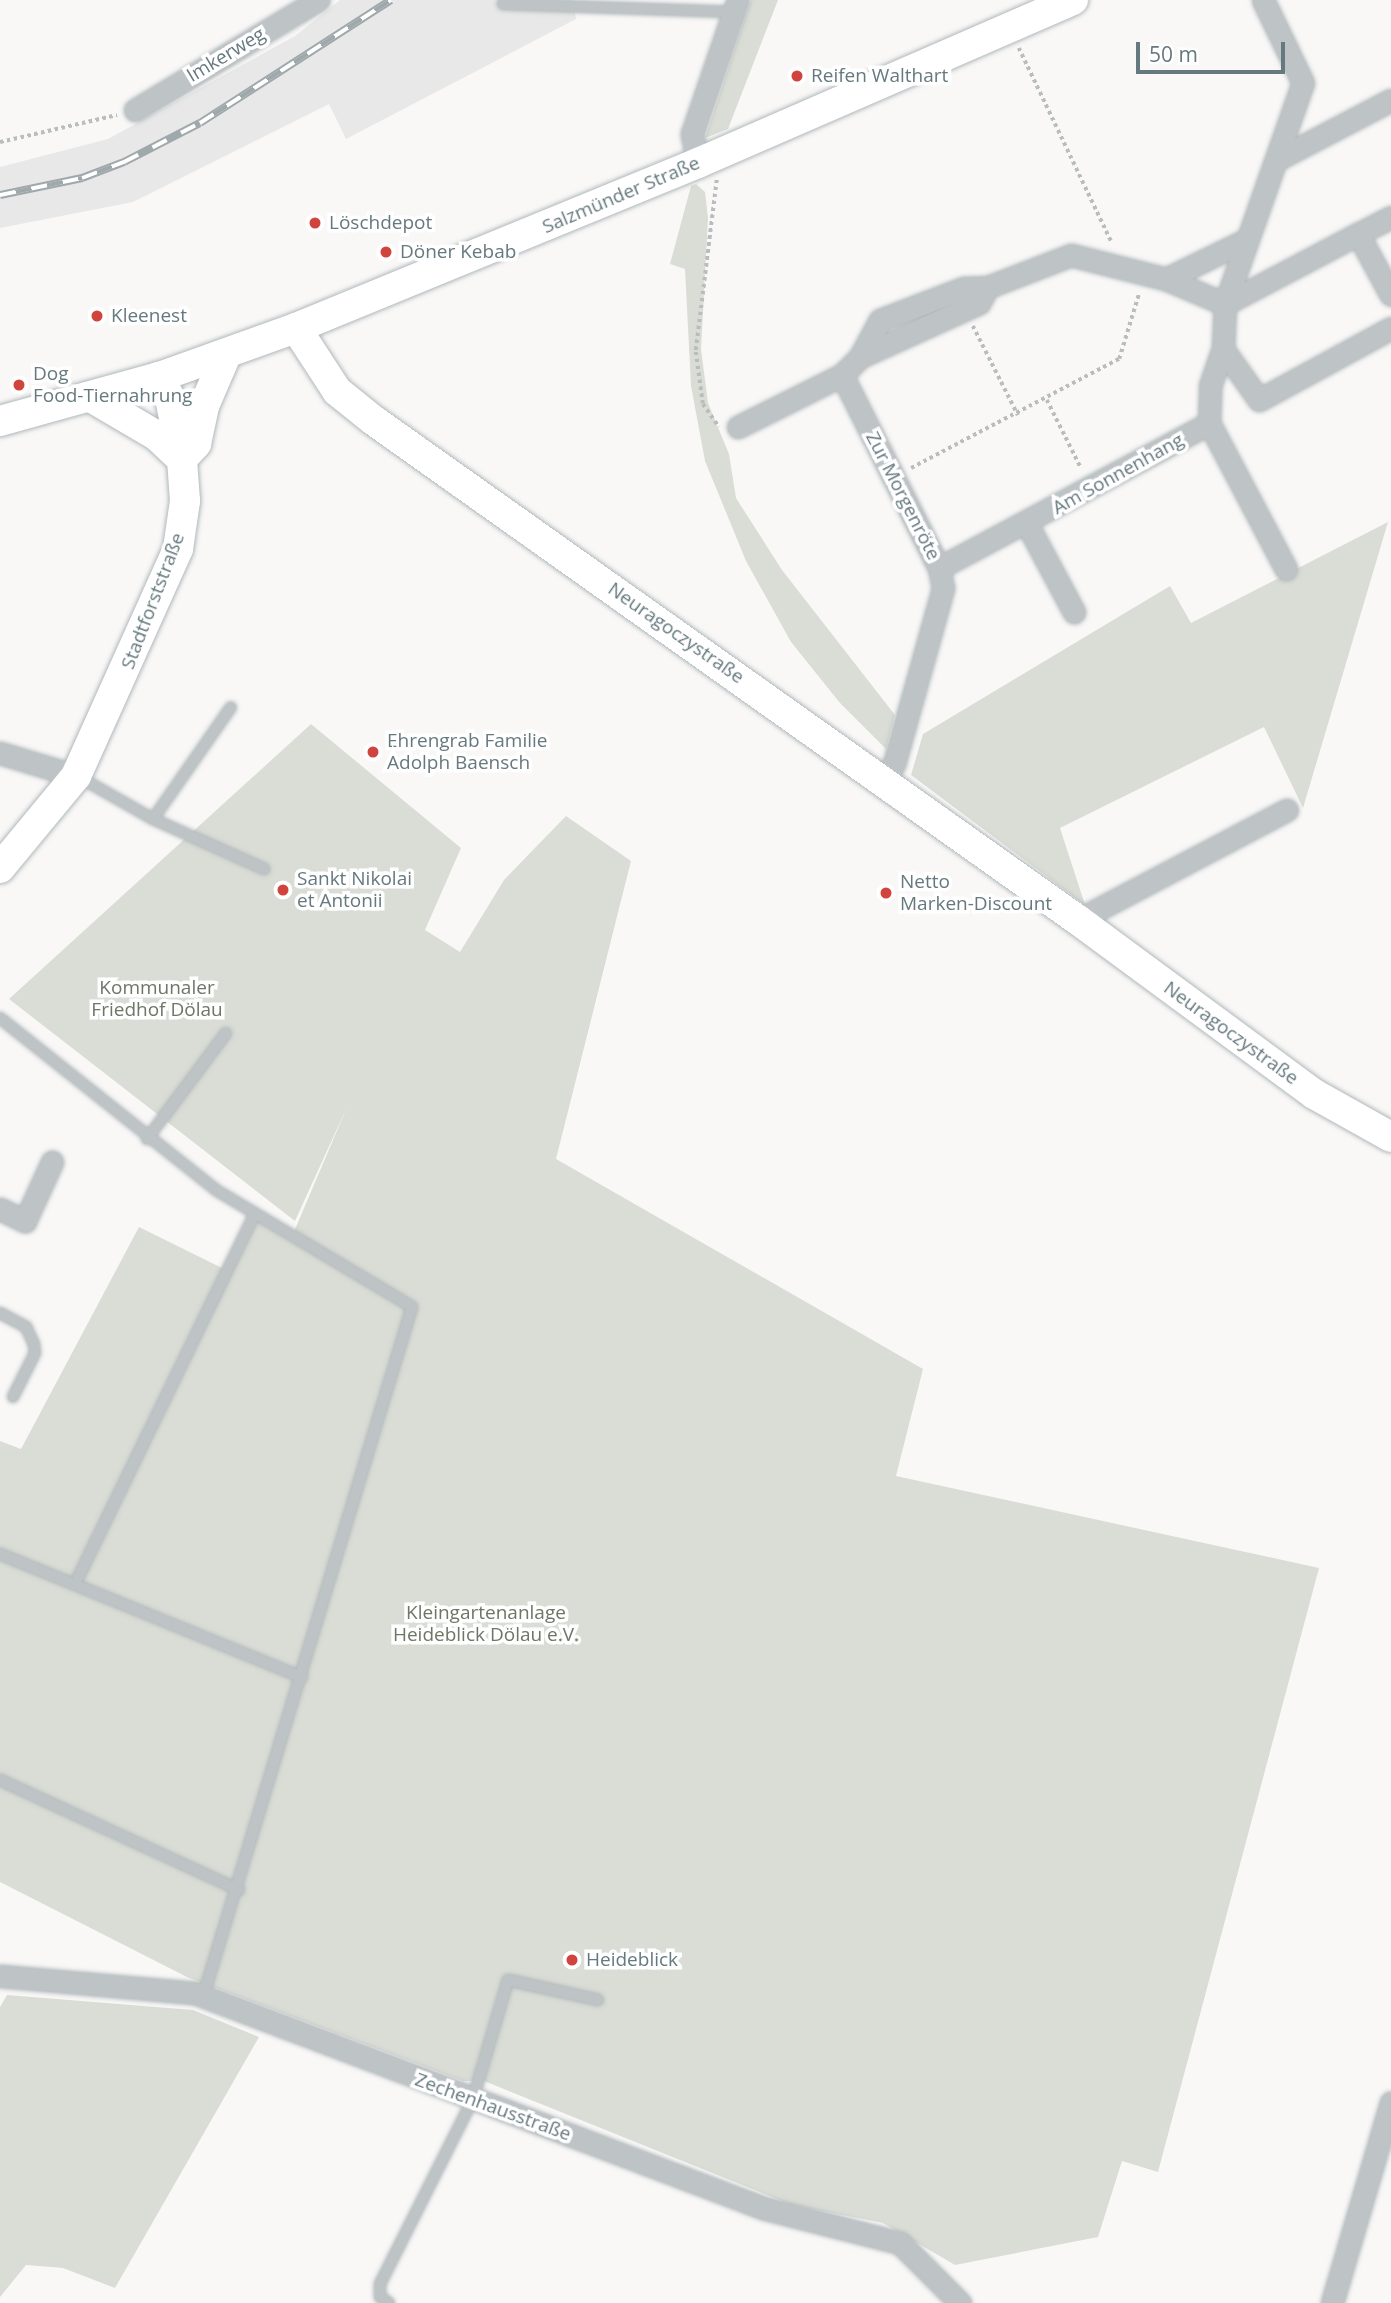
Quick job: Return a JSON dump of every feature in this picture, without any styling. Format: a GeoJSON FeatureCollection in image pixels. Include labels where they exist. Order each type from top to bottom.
{"type":"FeatureCollection","features":[{"type":"Feature","properties":{"kind":"main road","name":"Salzmünder Straße"},"geometry":{"type":"LineString","coordinates":[[0,421],[91,397],[226,355],[708,167],[1073,0]]}},
{"type":"Feature","properties":{"kind":"main road","name":"Neuragoczystraße"},"geometry":{"type":"LineString","coordinates":[[296,328],[337,391],[373,419],[1077,920],[1314,1094],[1391,1137]]}},
{"type":"Feature","properties":{"kind":"main road"},"geometry":{"type":"LineString","coordinates":[[91,397],[157,436],[182,459],[196,444],[204,406],[226,355]]}},
{"type":"Feature","properties":{"kind":"main road","name":"Stadtforststraße"},"geometry":{"type":"LineString","coordinates":[[0,868],[76,776],[178,549],[186,501],[182,459],[170,398],[159,377]]}},
{"type":"Feature","properties":{"kind":"street","name":"Imkerweg"},"geometry":{"type":"LineString","coordinates":[[135,110],[318,0]]}},
{"type":"Feature","properties":{"kind":"street"},"geometry":{"type":"LineString","coordinates":[[1263,0],[1303,83],[1278,159],[1244,241],[1225,304],[1223,349],[1210,386],[1209,424],[1286,569]]}},
{"type":"Feature","properties":{"kind":"street"},"geometry":{"type":"LineString","coordinates":[[708,167],[692,134],[736,6]]}},
{"type":"Feature","properties":{"kind":"street"},"geometry":{"type":"LineString","coordinates":[[1278,159],[1391,100]]}},
{"type":"Feature","properties":{"kind":"street"},"geometry":{"type":"LineString","coordinates":[[1225,304],[1391,217]]}},
{"type":"Feature","properties":{"kind":"street"},"geometry":{"type":"LineString","coordinates":[[1358,234],[1391,295]]}},
{"type":"Feature","properties":{"kind":"street"},"geometry":{"type":"LineString","coordinates":[[1166,279],[1244,241]]}},
{"type":"Feature","properties":{"kind":"street"},"geometry":{"type":"LineString","coordinates":[[738,427],[842,375],[860,357],[880,320],[964,288],[988,286],[1071,255],[1166,279],[1225,304]]}},
{"type":"Feature","properties":{"kind":"street"},"geometry":{"type":"LineString","coordinates":[[860,357],[979,303],[988,286]]}},
{"type":"Feature","properties":{"kind":"street"},"geometry":{"type":"LineString","coordinates":[[1223,349],[1259,400],[1391,328]]}},
{"type":"Feature","properties":{"kind":"street","name":"Zur Morgenröte"},"geometry":{"type":"LineString","coordinates":[[842,375],[939,568],[943,588],[894,764],[884,782]]}},
{"type":"Feature","properties":{"kind":"street","name":"Am Sonnenhang"},"geometry":{"type":"LineString","coordinates":[[939,568],[1000,533],[1027,524],[1209,424]]}},
{"type":"Feature","properties":{"kind":"street"},"geometry":{"type":"LineString","coordinates":[[1027,524],[1074,611]]}},
{"type":"Feature","properties":{"kind":"street"},"geometry":{"type":"LineString","coordinates":[[0,753],[76,776]]}},
{"type":"Feature","properties":{"kind":"street"},"geometry":{"type":"LineString","coordinates":[[1077,920],[1287,810]]}},
{"type":"Feature","properties":{"kind":"street"},"geometry":{"type":"LineString","coordinates":[[0,1209],[24,1221],[52,1162]]}},
{"type":"Feature","properties":{"kind":"street","name":"Zechenhausstraße"},"geometry":{"type":"LineString","coordinates":[[0,1976],[202,1997],[764,2208],[900,2243],[960,2303]]}},
{"type":"Feature","properties":{"kind":"street"},"geometry":{"type":"LineString","coordinates":[[1332,2303],[1391,2102]]}},
{"type":"Feature","properties":{"kind":"lane"},"geometry":{"type":"LineString","coordinates":[[505,0],[503,4],[736,6]]}},
{"type":"Feature","properties":{"kind":"lane"},"geometry":{"type":"LineString","coordinates":[[153,819],[231,707]]}},
{"type":"Feature","properties":{"kind":"lane"},"geometry":{"type":"LineString","coordinates":[[76,776],[153,819],[264,869]]}},
{"type":"Feature","properties":{"kind":"lane"},"geometry":{"type":"LineString","coordinates":[[0,1018],[147,1139],[254,1215],[412,1307],[239,1890],[202,1997]]}},
{"type":"Feature","properties":{"kind":"lane"},"geometry":{"type":"LineString","coordinates":[[147,1139],[226,1033]]}},
{"type":"Feature","properties":{"kind":"lane"},"geometry":{"type":"LineString","coordinates":[[75,1584],[254,1215]]}},
{"type":"Feature","properties":{"kind":"lane"},"geometry":{"type":"LineString","coordinates":[[0,1313],[26,1327],[34,1344],[35,1353],[13,1397]]}},
{"type":"Feature","properties":{"kind":"lane"},"geometry":{"type":"LineString","coordinates":[[0,1554],[302,1677]]}},
{"type":"Feature","properties":{"kind":"lane"},"geometry":{"type":"LineString","coordinates":[[0,1780],[239,1890]]}},
{"type":"Feature","properties":{"kind":"lane"},"geometry":{"type":"LineString","coordinates":[[389,2303],[380,2297],[380,2284],[473,2099],[508,1980],[598,2000]]}},
{"type":"Feature","properties":{"kind":"path"},"geometry":{"type":"LineString","coordinates":[[894,477],[1018,415],[1119,359],[1134,271],[1010,30]]}},
{"type":"Feature","properties":{"kind":"path"},"geometry":{"type":"LineString","coordinates":[[0,142],[135,110]]}},
{"type":"Feature","properties":{"kind":"path"},"geometry":{"type":"LineString","coordinates":[[708,167],[696,352],[704,404],[712,422],[722,429],[738,427]]}},
{"type":"Feature","properties":{"kind":"path"},"geometry":{"type":"LineString","coordinates":[[965,310],[1018,415]]}},
{"type":"Feature","properties":{"kind":"path"},"geometry":{"type":"LineString","coordinates":[[1046,400],[1091,489]]}},
{"type":"Feature","properties":{"kind":"shaded area"},"geometry":{"type":"Polygon","coordinates":[[[340,0],[573,0],[576,19],[346,139],[329,104],[133,202],[0,228],[0,167],[108,139],[295,36],[340,0]]]}},
{"type":"Feature","properties":{"kind":"green space"},"geometry":{"type":"Polygon","coordinates":[[[751,0],[778,0],[728,129],[705,138],[751,0]]]}},
{"type":"Feature","properties":{"kind":"green space"},"geometry":{"type":"Polygon","coordinates":[[[696,184],[705,192],[708,218],[701,349],[708,403],[729,454],[736,498],[782,570],[895,715],[886,749],[840,703],[791,642],[746,561],[705,461],[691,386],[685,269],[670,264],[691,186],[696,184]]]}},
{"type":"Feature","properties":{"kind":"green space"},"geometry":{"type":"Polygon","coordinates":[[[1388,522],[1303,808],[1264,727],[1060,828],[1085,905],[911,775],[923,734],[1170,586],[1191,623],[1388,522]]]}},
{"type":"Feature","properties":{"kind":"green space","name":"Kleingartenanlage Heideblick Dölau e.V."},"geometry":{"type":"Polygon","coordinates":[[[311,724],[461,848],[425,930],[460,952],[504,880],[566,816],[631,861],[556,1159],[923,1369],[896,1476],[1319,1568],[1158,2172],[1122,2161],[1098,2237],[955,2265],[883,2223],[792,2205],[484,2081],[463,2081],[187,1977],[0,1882],[0,1441],[21,1449],[139,1227],[222,1268],[258,1209],[293,1234],[347,1107],[295,1221],[9,999],[311,724]]]}},
{"type":"Feature","properties":{"kind":"green space"},"geometry":{"type":"Polygon","coordinates":[[[7,1995],[193,2010],[259,2037],[115,2288],[63,2268],[26,2265],[0,2297],[0,2007],[7,1995]]]}},
{"type":"Feature","properties":{"kind":"railway"},"geometry":{"type":"LineString","coordinates":[[0,195],[82,178],[124,162],[200,123],[391,0]]}},
{"type":"Feature","properties":{"kind":"place","name":"Reifen Walthart"},"geometry":{"type":"Point","coordinates":[797,76]}},
{"type":"Feature","properties":{"kind":"place","name":"Löschdepot"},"geometry":{"type":"Point","coordinates":[315,223]}},
{"type":"Feature","properties":{"kind":"place","name":"Döner Kebab"},"geometry":{"type":"Point","coordinates":[386,252]}},
{"type":"Feature","properties":{"kind":"place","name":"Kleenest"},"geometry":{"type":"Point","coordinates":[97,316]}},
{"type":"Feature","properties":{"kind":"place","name":"Dog Food-Tiernahrung"},"geometry":{"type":"Point","coordinates":[19,385]}},
{"type":"Feature","properties":{"kind":"place","name":"Ehrengrab Familie Adolph Baensch"},"geometry":{"type":"Point","coordinates":[373,752]}},
{"type":"Feature","properties":{"kind":"place","name":"Sankt Nikolai et Antonii"},"geometry":{"type":"Point","coordinates":[283,890]}},
{"type":"Feature","properties":{"kind":"place","name":"Netto Marken-Discount"},"geometry":{"type":"Point","coordinates":[886,893]}},
{"type":"Feature","properties":{"kind":"place","name":"Heideblick"},"geometry":{"type":"Point","coordinates":[572,1960]}},
{"type":"Feature","properties":{"kind":"park label","name":"Kommunaler Friedhof Dölau"},"geometry":{"type":"Point","coordinates":[157,999]}}]}
